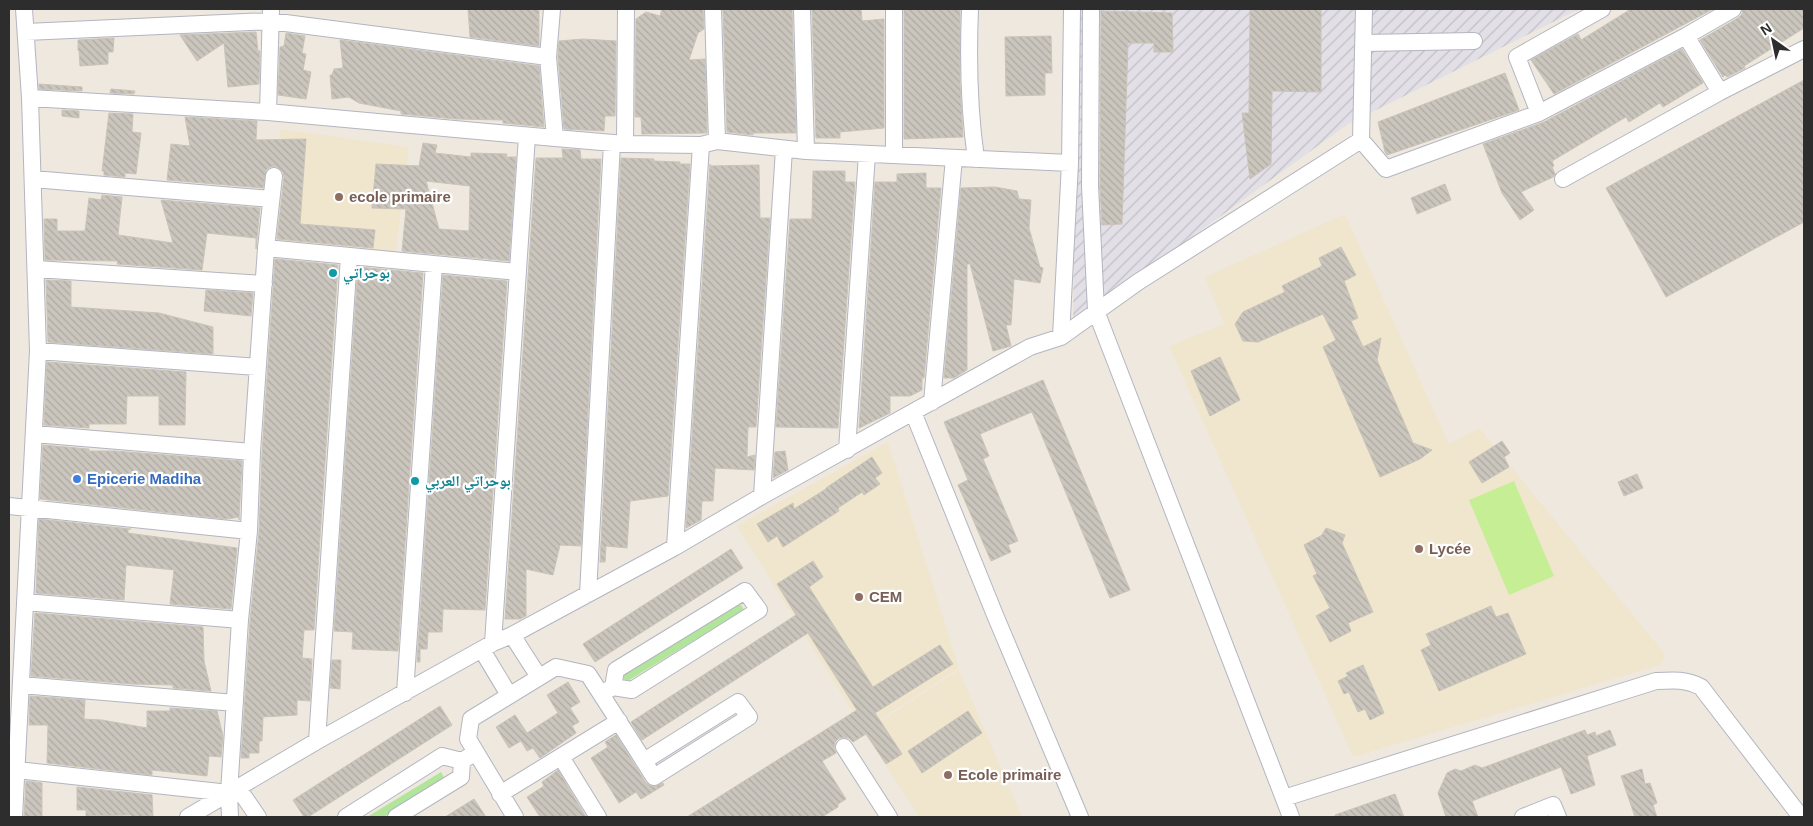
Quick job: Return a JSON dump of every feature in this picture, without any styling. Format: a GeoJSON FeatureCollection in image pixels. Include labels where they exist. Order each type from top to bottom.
{"type":"FeatureCollection","features":[{"type":"Feature","properties":{"kind":"street"},"geometry":{"type":"LineString","coordinates":[[14,817],[38,351],[30,98],[24,9]]}},
{"type":"Feature","properties":{"kind":"street"},"geometry":{"type":"LineString","coordinates":[[552,9],[548,57],[555,138]]}},
{"type":"Feature","properties":{"kind":"street"},"geometry":{"type":"LineString","coordinates":[[588,594],[626,9]]}},
{"type":"Feature","properties":{"kind":"street"},"geometry":{"type":"LineString","coordinates":[[713,9],[717,142]]}},
{"type":"Feature","properties":{"kind":"street"},"geometry":{"type":"LineString","coordinates":[[802,9],[806,151]]}},
{"type":"Feature","properties":{"kind":"street"},"geometry":{"type":"LineString","coordinates":[[894,9],[894,155]]}},
{"type":"Feature","properties":{"kind":"street"},"geometry":{"type":"LineString","coordinates":[[970,9],[969,60],[972,136],[976,159]]}},
{"type":"Feature","properties":{"kind":"street"},"geometry":{"type":"LineString","coordinates":[[1061,337],[1070,163],[1072,9]]}},
{"type":"Feature","properties":{"kind":"street"},"geometry":{"type":"LineString","coordinates":[[1091,9],[1090,186],[1096,311],[1291,817]]}},
{"type":"Feature","properties":{"kind":"street"},"geometry":{"type":"LineString","coordinates":[[1364,9],[1361,140],[1386,169],[1539,113],[1686,36],[1733,9]]}},
{"type":"Feature","properties":{"kind":"street"},"geometry":{"type":"LineString","coordinates":[[1539,113],[1517,57],[1602,9]]}},
{"type":"Feature","properties":{"kind":"street"},"geometry":{"type":"LineString","coordinates":[[26,32],[270,15],[548,57]]}},
{"type":"Feature","properties":{"kind":"street"},"geometry":{"type":"LineString","coordinates":[[268,112],[270,15]]}},
{"type":"Feature","properties":{"kind":"street"},"geometry":{"type":"LineString","coordinates":[[1686,36],[1720,92]]}},
{"type":"Feature","properties":{"kind":"street"},"geometry":{"type":"LineString","coordinates":[[1364,43],[1474,40]]}},
{"type":"Feature","properties":{"kind":"street"},"geometry":{"type":"LineString","coordinates":[[1563,179],[1720,92],[1804,49]]}},
{"type":"Feature","properties":{"kind":"street"},"geometry":{"type":"LineString","coordinates":[[30,98],[268,112],[618,143],[701,145],[717,142],[806,151],[1070,163]]}},
{"type":"Feature","properties":{"kind":"street"},"geometry":{"type":"LineString","coordinates":[[509,695],[487,647],[518,272],[527,136]]}},
{"type":"Feature","properties":{"kind":"street"},"geometry":{"type":"LineString","coordinates":[[188,817],[317,741],[487,647],[675,547],[762,496],[1030,347],[1061,337],[1138,282],[1361,140]]}},
{"type":"Feature","properties":{"kind":"street"},"geometry":{"type":"LineString","coordinates":[[675,547],[701,145]]}},
{"type":"Feature","properties":{"kind":"street"},"geometry":{"type":"LineString","coordinates":[[762,496],[784,149]]}},
{"type":"Feature","properties":{"kind":"street"},"geometry":{"type":"LineString","coordinates":[[847,450],[867,154]]}},
{"type":"Feature","properties":{"kind":"street"},"geometry":{"type":"LineString","coordinates":[[932,402],[954,158]]}},
{"type":"Feature","properties":{"kind":"street"},"geometry":{"type":"LineString","coordinates":[[230,817],[234,791],[235,703],[240,620],[249,531],[252,452],[266,248],[274,176]]}},
{"type":"Feature","properties":{"kind":"street"},"geometry":{"type":"LineString","coordinates":[[33,179],[271,199]]}},
{"type":"Feature","properties":{"kind":"street"},"geometry":{"type":"LineString","coordinates":[[266,248],[518,272]]}},
{"type":"Feature","properties":{"kind":"street"},"geometry":{"type":"LineString","coordinates":[[317,741],[349,256]]}},
{"type":"Feature","properties":{"kind":"street"},"geometry":{"type":"LineString","coordinates":[[405,693],[434,264]]}},
{"type":"Feature","properties":{"kind":"street"},"geometry":{"type":"LineString","coordinates":[[36,269],[264,284]]}},
{"type":"Feature","properties":{"kind":"street"},"geometry":{"type":"LineString","coordinates":[[38,351],[258,367]]}},
{"type":"Feature","properties":{"kind":"street"},"geometry":{"type":"LineString","coordinates":[[913,412],[995,616],[1080,817]]}},
{"type":"Feature","properties":{"kind":"street"},"geometry":{"type":"LineString","coordinates":[[34,434],[252,452]]}},
{"type":"Feature","properties":{"kind":"street"},"geometry":{"type":"LineString","coordinates":[[9,506],[249,531]]}},
{"type":"Feature","properties":{"kind":"street"},"geometry":{"type":"LineString","coordinates":[[745,591],[759,610],[632,690],[607,691],[616,670],[745,591]]}},
{"type":"Feature","properties":{"kind":"street"},"geometry":{"type":"LineString","coordinates":[[25,602],[240,620]]}},
{"type":"Feature","properties":{"kind":"street"},"geometry":{"type":"LineString","coordinates":[[512,635],[539,677]]}},
{"type":"Feature","properties":{"kind":"street"},"geometry":{"type":"LineString","coordinates":[[515,817],[468,739],[471,719],[556,667],[588,674],[607,691],[619,721],[644,761],[654,777],[749,717],[738,702],[644,761]]}},
{"type":"Feature","properties":{"kind":"street"},"geometry":{"type":"LineString","coordinates":[[1284,798],[1656,681],[1676,679],[1701,687],[1801,817]]}},
{"type":"Feature","properties":{"kind":"street"},"geometry":{"type":"LineString","coordinates":[[21,685],[235,703]]}},
{"type":"Feature","properties":{"kind":"street"},"geometry":{"type":"LineString","coordinates":[[500,794],[619,721]]}},
{"type":"Feature","properties":{"kind":"street"},"geometry":{"type":"LineString","coordinates":[[844,747],[889,817]]}},
{"type":"Feature","properties":{"kind":"street"},"geometry":{"type":"LineString","coordinates":[[346,817],[442,756],[462,761],[476,752]]}},
{"type":"Feature","properties":{"kind":"street"},"geometry":{"type":"LineString","coordinates":[[560,757],[598,817]]}},
{"type":"Feature","properties":{"kind":"street"},"geometry":{"type":"LineString","coordinates":[[396,817],[461,777],[462,761]]}},
{"type":"Feature","properties":{"kind":"street"},"geometry":{"type":"LineString","coordinates":[[16,770],[234,791],[258,817]]}},
{"type":"Feature","properties":{"kind":"street"},"geometry":{"type":"LineString","coordinates":[[1523,817],[1553,806],[1558,817]]}},
{"type":"Feature","properties":{"kind":"shaded area"},"geometry":{"type":"Polygon","coordinates":[[[1077,9],[1579,9],[1348,124],[1073,323],[1077,9]]]}},
{"type":"Feature","properties":{"kind":"shaded area","name":"ecole primaire"},"geometry":{"type":"Polygon","coordinates":[[[280,129],[409,147],[395,257],[271,247],[280,129]]]}},
{"type":"Feature","properties":{"kind":"shaded area","name":"Lycée"},"geometry":{"type":"Polygon","coordinates":[[[1345,214],[1449,444],[1479,428],[1665,654],[1660,665],[1353,757],[1169,346],[1224,324],[1205,277],[1345,214]]]}},
{"type":"Feature","properties":{"kind":"shaded area","name":"CEM"},"geometry":{"type":"Polygon","coordinates":[[[888,442],[959,668],[864,730],[737,526],[888,442]]]}},
{"type":"Feature","properties":{"kind":"shaded area","name":"Ecole primaire"},"geometry":{"type":"Polygon","coordinates":[[[959,670],[1022,817],[919,817],[864,732],[959,670]]]}},
{"type":"Feature","properties":{"kind":"green space"},"geometry":{"type":"Polygon","coordinates":[[[1514,481],[1554,576],[1509,595],[1469,500],[1514,481]]]}},
{"type":"Feature","properties":{"kind":"green space"},"geometry":{"type":"Polygon","coordinates":[[[740,603],[744,610],[626,682],[622,675],[740,603]]]}},
{"type":"Feature","properties":{"kind":"green space"},"geometry":{"type":"Polygon","coordinates":[[[441,772],[445,779],[384,817],[367,817],[441,772]]]}},
{"type":"Feature","properties":{"kind":"building"},"geometry":{"type":"Polygon","coordinates":[[[468,9],[539,9],[539,46],[470,37],[468,9]]]}},
{"type":"Feature","properties":{"kind":"building"},"geometry":{"type":"Polygon","coordinates":[[[662,9],[703,9],[704,29],[698,33],[689,60],[705,59],[707,133],[642,134],[641,117],[635,117],[636,19],[646,12],[660,16],[662,9]]]}},
{"type":"Feature","properties":{"kind":"building"},"geometry":{"type":"Polygon","coordinates":[[[723,9],[792,9],[796,133],[753,133],[753,135],[727,132],[723,9]]]}},
{"type":"Feature","properties":{"kind":"building"},"geometry":{"type":"Polygon","coordinates":[[[812,9],[861,9],[862,21],[884,19],[884,128],[840,132],[840,138],[816,138],[812,9]]]}},
{"type":"Feature","properties":{"kind":"building"},"geometry":{"type":"Polygon","coordinates":[[[904,9],[960,9],[960,84],[963,137],[904,139],[904,9]]]}},
{"type":"Feature","properties":{"kind":"building"},"geometry":{"type":"Polygon","coordinates":[[[1250,9],[1321,9],[1321,92],[1272,91],[1271,164],[1250,179],[1242,113],[1249,113],[1250,9]]]}},
{"type":"Feature","properties":{"kind":"building"},"geometry":{"type":"Polygon","coordinates":[[[1631,9],[1713,9],[1554,94],[1531,60],[1578,34],[1581,40],[1631,9]]]}},
{"type":"Feature","properties":{"kind":"building"},"geometry":{"type":"Polygon","coordinates":[[[1743,9],[1804,9],[1804,28],[1744,66],[1745,68],[1727,77],[1725,75],[1723,77],[1700,40],[1738,18],[1742,14],[1743,9]]]}},
{"type":"Feature","properties":{"kind":"building"},"geometry":{"type":"Polygon","coordinates":[[[1101,11],[1172,13],[1173,52],[1154,52],[1154,43],[1128,43],[1122,224],[1102,225],[1100,186],[1101,11]]]}},
{"type":"Feature","properties":{"kind":"building"},"geometry":{"type":"Polygon","coordinates":[[[256,32],[258,51],[260,51],[259,84],[228,87],[224,43],[197,61],[180,35],[256,32]]]}},
{"type":"Feature","properties":{"kind":"building"},"geometry":{"type":"Polygon","coordinates":[[[286,33],[305,36],[302,53],[306,54],[303,70],[311,72],[306,99],[278,95],[280,47],[284,46],[286,33]]]}},
{"type":"Feature","properties":{"kind":"building"},"geometry":{"type":"Polygon","coordinates":[[[1051,36],[1052,73],[1045,73],[1045,95],[1006,96],[1005,37],[1051,36]]]}},
{"type":"Feature","properties":{"kind":"building"},"geometry":{"type":"Polygon","coordinates":[[[114,38],[113,52],[108,52],[108,64],[80,66],[78,40],[114,38]]]}},
{"type":"Feature","properties":{"kind":"building"},"geometry":{"type":"Polygon","coordinates":[[[583,39],[616,41],[615,116],[605,116],[604,131],[564,129],[558,57],[559,41],[583,39]]]}},
{"type":"Feature","properties":{"kind":"building"},"geometry":{"type":"Polygon","coordinates":[[[340,40],[539,66],[544,127],[503,123],[503,120],[456,119],[401,114],[401,111],[359,103],[349,97],[332,99],[330,75],[332,75],[334,69],[343,68],[340,40]]]}},
{"type":"Feature","properties":{"kind":"building"},"geometry":{"type":"Polygon","coordinates":[[[1682,49],[1703,83],[1663,107],[1660,103],[1629,122],[1626,117],[1552,161],[1555,174],[1553,177],[1521,192],[1534,210],[1520,220],[1502,193],[1483,144],[1544,122],[1682,49]]]}},
{"type":"Feature","properties":{"kind":"building"},"geometry":{"type":"Polygon","coordinates":[[[1505,73],[1519,110],[1387,155],[1378,122],[1505,73]]]}},
{"type":"Feature","properties":{"kind":"building"},"geometry":{"type":"Polygon","coordinates":[[[1804,80],[1804,222],[1666,297],[1606,188],[1804,80]]]}},
{"type":"Feature","properties":{"kind":"building"},"geometry":{"type":"Polygon","coordinates":[[[39,84],[82,87],[82,91],[39,89],[39,84]]]}},
{"type":"Feature","properties":{"kind":"building"},"geometry":{"type":"Polygon","coordinates":[[[111,89],[135,91],[134,94],[110,93],[111,89]]]}},
{"type":"Feature","properties":{"kind":"building"},"geometry":{"type":"Polygon","coordinates":[[[62,110],[79,111],[79,118],[62,116],[62,110]]]}},
{"type":"Feature","properties":{"kind":"building"},"geometry":{"type":"Polygon","coordinates":[[[109,113],[133,114],[132,132],[141,133],[136,174],[125,173],[125,177],[104,175],[104,171],[102,171],[109,113]]]}},
{"type":"Feature","properties":{"kind":"building"},"geometry":{"type":"Polygon","coordinates":[[[185,117],[257,121],[256,140],[306,139],[300,224],[375,230],[373,248],[277,239],[284,177],[283,172],[276,166],[266,170],[263,188],[167,180],[171,144],[190,146],[185,117]]]}},
{"type":"Feature","properties":{"kind":"building"},"geometry":{"type":"Polygon","coordinates":[[[423,143],[437,145],[435,153],[471,157],[471,153],[507,154],[506,157],[516,157],[509,261],[402,251],[406,209],[372,208],[376,164],[419,166],[423,143]],[[426,181],[439,229],[469,231],[470,186],[426,181]]]}},
{"type":"Feature","properties":{"kind":"building"},"geometry":{"type":"Polygon","coordinates":[[[562,149],[580,150],[581,159],[601,159],[581,546],[560,545],[553,575],[526,569],[526,616],[520,619],[505,619],[536,158],[563,158],[562,149]]]}},
{"type":"Feature","properties":{"kind":"building"},"geometry":{"type":"Polygon","coordinates":[[[621,158],[654,159],[654,161],[690,164],[668,496],[630,501],[627,548],[606,546],[605,562],[600,562],[621,158]]]}},
{"type":"Feature","properties":{"kind":"building"},"geometry":{"type":"Polygon","coordinates":[[[710,164],[711,166],[759,165],[760,218],[770,218],[756,427],[748,427],[747,457],[755,455],[754,470],[715,468],[713,501],[702,501],[701,520],[686,528],[710,164]]]}},
{"type":"Feature","properties":{"kind":"building"},"geometry":{"type":"Polygon","coordinates":[[[813,171],[845,171],[845,182],[855,182],[838,428],[776,427],[790,219],[812,219],[813,171]]]}},
{"type":"Feature","properties":{"kind":"building"},"geometry":{"type":"Polygon","coordinates":[[[926,173],[926,188],[941,188],[922,390],[910,396],[890,396],[890,413],[859,428],[875,182],[897,182],[897,174],[926,173]]]}},
{"type":"Feature","properties":{"kind":"building"},"geometry":{"type":"Polygon","coordinates":[[[1445,184],[1451,200],[1417,214],[1411,198],[1445,184]]]}},
{"type":"Feature","properties":{"kind":"building"},"geometry":{"type":"Polygon","coordinates":[[[995,187],[1017,191],[1019,199],[1031,200],[1029,228],[1040,267],[1043,268],[1040,283],[1014,279],[1011,325],[1006,325],[1011,346],[993,351],[970,264],[967,264],[967,370],[954,378],[944,378],[961,188],[995,187]]]}},
{"type":"Feature","properties":{"kind":"building"},"geometry":{"type":"Polygon","coordinates":[[[102,195],[122,197],[118,235],[173,243],[161,200],[260,208],[256,249],[256,238],[207,233],[202,270],[117,264],[118,261],[45,260],[44,219],[57,219],[57,231],[85,231],[89,198],[101,200],[102,195]]]}},
{"type":"Feature","properties":{"kind":"building"},"geometry":{"type":"Polygon","coordinates":[[[1341,247],[1356,275],[1344,281],[1358,318],[1351,321],[1363,347],[1381,338],[1377,360],[1413,443],[1432,450],[1420,459],[1380,477],[1323,347],[1336,340],[1323,314],[1258,342],[1243,341],[1235,324],[1243,312],[1285,292],[1282,286],[1322,266],[1319,258],[1341,247]]]}},
{"type":"Feature","properties":{"kind":"building"},"geometry":{"type":"Polygon","coordinates":[[[275,259],[338,265],[314,630],[304,630],[302,658],[312,659],[310,701],[297,700],[297,715],[263,717],[262,741],[259,741],[259,753],[249,753],[249,758],[241,758],[250,621],[259,532],[262,453],[275,259]]]}},
{"type":"Feature","properties":{"kind":"building"},"geometry":{"type":"Polygon","coordinates":[[[358,267],[423,273],[398,651],[352,649],[353,632],[334,631],[358,267]]]}},
{"type":"Feature","properties":{"kind":"building"},"geometry":{"type":"Polygon","coordinates":[[[443,275],[507,281],[485,610],[443,609],[442,632],[428,632],[427,649],[420,649],[420,662],[417,662],[443,275]]]}},
{"type":"Feature","properties":{"kind":"building"},"geometry":{"type":"Polygon","coordinates":[[[46,280],[71,281],[71,307],[159,313],[213,327],[213,354],[48,342],[46,280]]]}},
{"type":"Feature","properties":{"kind":"building"},"geometry":{"type":"Polygon","coordinates":[[[206,290],[253,293],[251,316],[204,311],[206,290]]]}},
{"type":"Feature","properties":{"kind":"building"},"geometry":{"type":"Polygon","coordinates":[[[1220,357],[1240,400],[1210,416],[1191,371],[1220,357]]]}},
{"type":"Feature","properties":{"kind":"building"},"geometry":{"type":"Polygon","coordinates":[[[47,362],[186,372],[185,425],[159,425],[159,396],[127,396],[126,424],[89,424],[89,428],[44,425],[47,362]]]}},
{"type":"Feature","properties":{"kind":"building"},"geometry":{"type":"Polygon","coordinates":[[[1043,380],[1130,590],[1110,598],[1032,412],[980,434],[989,456],[983,459],[1018,541],[1008,545],[1011,552],[991,561],[958,485],[968,480],[944,422],[1043,380]]]}},
{"type":"Feature","properties":{"kind":"building"},"geometry":{"type":"Polygon","coordinates":[[[1502,441],[1510,453],[1504,457],[1509,467],[1482,483],[1469,462],[1502,441]]]}},
{"type":"Feature","properties":{"kind":"building"},"geometry":{"type":"Polygon","coordinates":[[[43,445],[89,449],[89,451],[115,451],[242,461],[239,520],[239,517],[227,519],[40,499],[43,445]]]}},
{"type":"Feature","properties":{"kind":"building"},"geometry":{"type":"Polygon","coordinates":[[[785,451],[788,470],[773,478],[775,452],[785,451]]]}},
{"type":"Feature","properties":{"kind":"building"},"geometry":{"type":"Polygon","coordinates":[[[872,457],[882,473],[875,478],[880,484],[864,495],[862,492],[838,508],[839,511],[783,547],[777,536],[768,542],[757,524],[793,503],[794,509],[872,457]]]}},
{"type":"Feature","properties":{"kind":"building"},"geometry":{"type":"Polygon","coordinates":[[[1637,474],[1643,488],[1624,496],[1618,482],[1637,474]]]}},
{"type":"Feature","properties":{"kind":"building"},"geometry":{"type":"Polygon","coordinates":[[[39,519],[131,529],[128,529],[128,533],[237,548],[231,609],[170,604],[174,570],[126,565],[124,600],[36,593],[39,519]]]}},
{"type":"Feature","properties":{"kind":"building"},"geometry":{"type":"Polygon","coordinates":[[[1326,528],[1345,535],[1342,543],[1373,612],[1348,623],[1351,631],[1330,642],[1316,616],[1330,608],[1313,576],[1317,574],[1304,545],[1322,535],[1326,528]]]}},
{"type":"Feature","properties":{"kind":"building"},"geometry":{"type":"Polygon","coordinates":[[[731,549],[743,568],[595,662],[583,644],[731,549]]]}},
{"type":"Feature","properties":{"kind":"building"},"geometry":{"type":"Polygon","coordinates":[[[813,561],[823,577],[809,587],[873,687],[940,645],[953,664],[875,713],[902,754],[886,764],[866,734],[853,742],[849,738],[844,737],[839,738],[835,742],[834,748],[836,753],[822,761],[846,799],[838,804],[838,807],[822,817],[687,817],[857,710],[808,633],[642,740],[631,722],[796,615],[777,584],[813,561]]]}},
{"type":"Feature","properties":{"kind":"building"},"geometry":{"type":"Polygon","coordinates":[[[1491,606],[1496,617],[1508,613],[1526,654],[1439,691],[1421,650],[1431,645],[1426,634],[1491,606]]]}},
{"type":"Feature","properties":{"kind":"building"},"geometry":{"type":"Polygon","coordinates":[[[35,613],[203,627],[204,661],[211,691],[173,688],[173,685],[131,684],[31,676],[35,613]]]}},
{"type":"Feature","properties":{"kind":"building"},"geometry":{"type":"Polygon","coordinates":[[[332,660],[341,660],[340,689],[330,688],[332,660]]]}},
{"type":"Feature","properties":{"kind":"building"},"geometry":{"type":"Polygon","coordinates":[[[1363,665],[1384,713],[1370,720],[1365,709],[1358,712],[1349,692],[1344,694],[1338,681],[1348,676],[1346,673],[1363,665]]]}},
{"type":"Feature","properties":{"kind":"building"},"geometry":{"type":"Polygon","coordinates":[[[568,682],[580,702],[570,708],[579,722],[572,726],[576,733],[540,758],[533,748],[527,751],[521,741],[509,748],[496,727],[515,715],[527,733],[558,713],[547,695],[568,682]]]}},
{"type":"Feature","properties":{"kind":"building"},"geometry":{"type":"Polygon","coordinates":[[[30,696],[85,700],[84,719],[102,720],[147,728],[147,711],[170,711],[170,708],[217,711],[223,736],[221,757],[209,756],[207,776],[152,770],[152,775],[47,763],[48,725],[29,725],[30,696]]]}},
{"type":"Feature","properties":{"kind":"building"},"geometry":{"type":"Polygon","coordinates":[[[440,706],[452,725],[308,817],[304,817],[293,800],[440,706]]]}},
{"type":"Feature","properties":{"kind":"building"},"geometry":{"type":"Polygon","coordinates":[[[968,711],[982,733],[922,773],[908,751],[968,711]]]}},
{"type":"Feature","properties":{"kind":"building"},"geometry":{"type":"Polygon","coordinates":[[[1585,730],[1587,735],[1595,732],[1596,736],[1610,730],[1616,745],[1587,756],[1595,785],[1571,794],[1561,767],[1472,801],[1478,817],[1446,817],[1438,793],[1447,773],[1455,769],[1461,771],[1475,765],[1482,768],[1585,730]]]}},
{"type":"Feature","properties":{"kind":"building"},"geometry":{"type":"Polygon","coordinates":[[[616,735],[646,783],[654,787],[663,783],[664,785],[641,799],[636,792],[619,803],[591,758],[608,747],[605,742],[616,735]]]}},
{"type":"Feature","properties":{"kind":"building"},"geometry":{"type":"Polygon","coordinates":[[[1642,769],[1645,784],[1650,783],[1657,803],[1653,805],[1657,817],[1635,817],[1621,776],[1642,769]]]}},
{"type":"Feature","properties":{"kind":"building"},"geometry":{"type":"Polygon","coordinates":[[[558,770],[586,817],[540,817],[527,797],[544,786],[542,782],[558,770]]]}},
{"type":"Feature","properties":{"kind":"building"},"geometry":{"type":"Polygon","coordinates":[[[26,781],[42,783],[42,817],[24,817],[26,781]]]}},
{"type":"Feature","properties":{"kind":"building"},"geometry":{"type":"Polygon","coordinates":[[[77,787],[152,795],[153,817],[131,817],[131,815],[86,816],[86,810],[77,810],[77,787]]]}},
{"type":"Feature","properties":{"kind":"building"},"geometry":{"type":"Polygon","coordinates":[[[1395,794],[1404,817],[1335,817],[1335,815],[1395,794]]]}},
{"type":"Feature","properties":{"kind":"building"},"geometry":{"type":"Polygon","coordinates":[[[474,799],[486,817],[445,817],[474,799]]]}},
{"type":"Feature","properties":{"kind":"place","name":"ecole primaire"},"geometry":{"type":"Point","coordinates":[339,197]}},
{"type":"Feature","properties":{"kind":"place","name":"بوحراتي"},"geometry":{"type":"Point","coordinates":[333,273]}},
{"type":"Feature","properties":{"kind":"place","name":"Epicerie Madiha"},"geometry":{"type":"Point","coordinates":[77,479]}},
{"type":"Feature","properties":{"kind":"place","name":"بوحراتي العربي"},"geometry":{"type":"Point","coordinates":[415,481]}},
{"type":"Feature","properties":{"kind":"place","name":"Lycée"},"geometry":{"type":"Point","coordinates":[1419,549]}},
{"type":"Feature","properties":{"kind":"place","name":"CEM"},"geometry":{"type":"Point","coordinates":[859,597]}},
{"type":"Feature","properties":{"kind":"place","name":"Ecole primaire"},"geometry":{"type":"Point","coordinates":[948,775]}}]}
